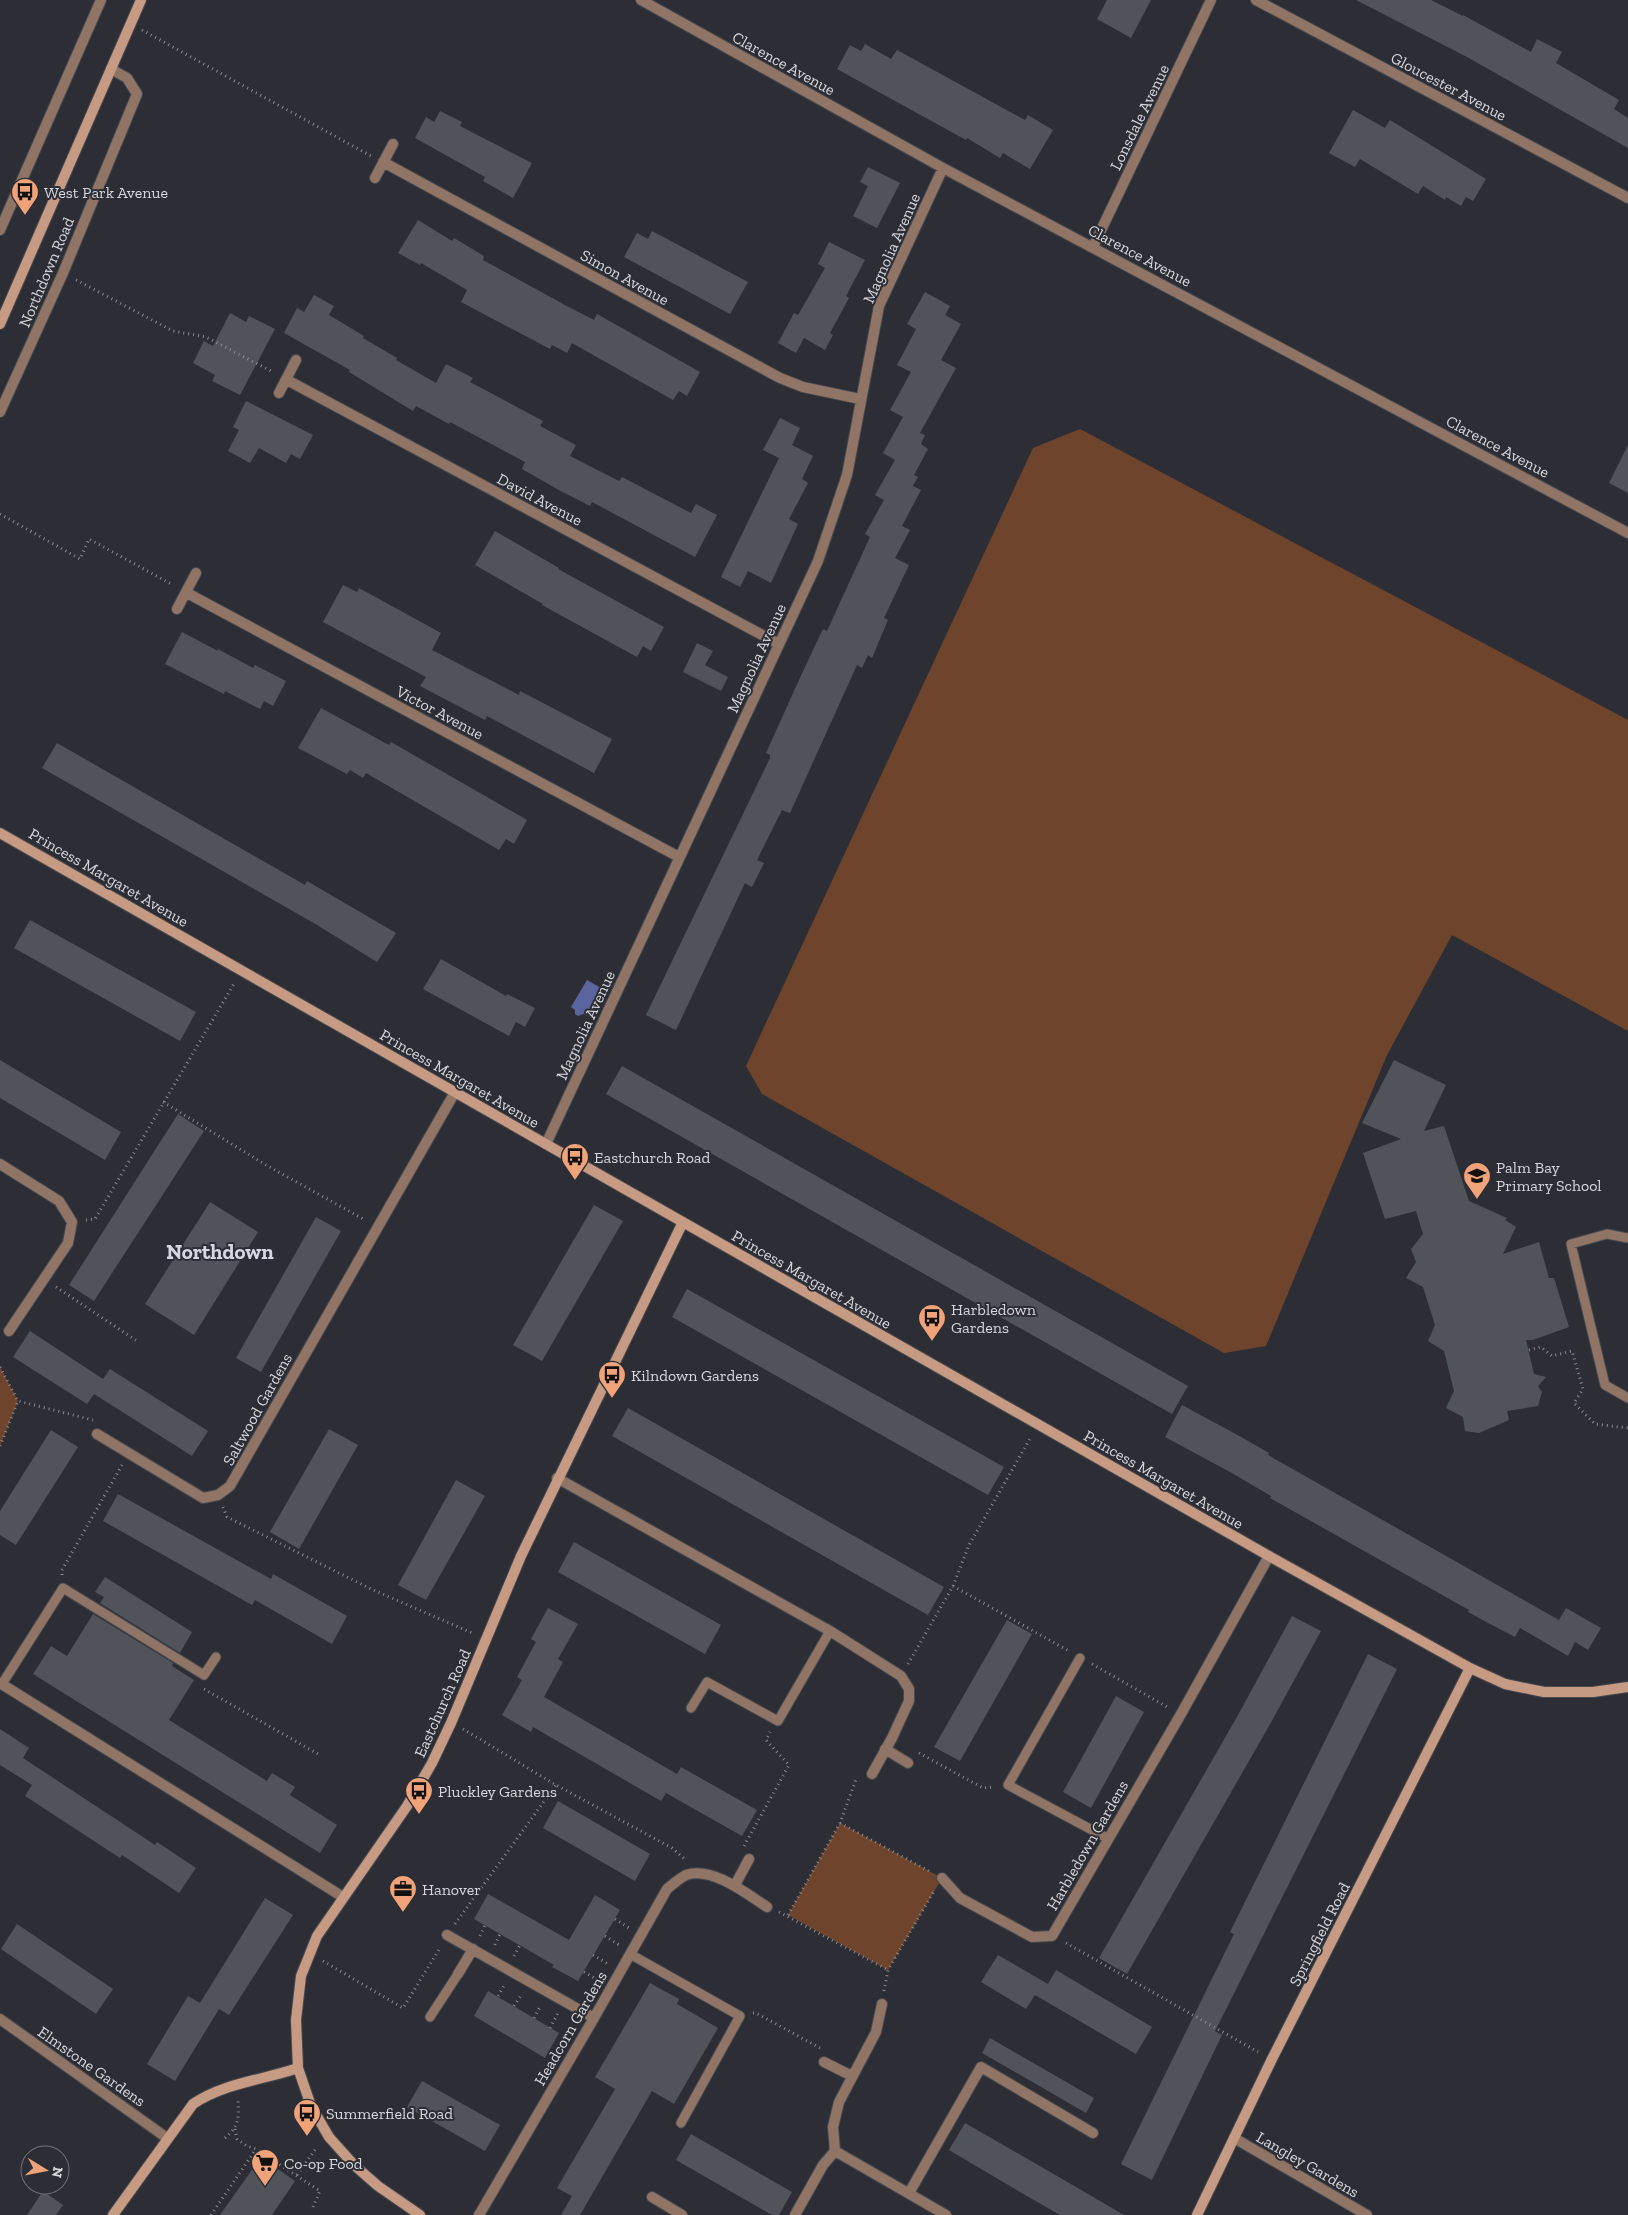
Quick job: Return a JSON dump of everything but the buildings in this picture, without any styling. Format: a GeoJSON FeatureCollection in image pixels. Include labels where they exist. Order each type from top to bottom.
{"type":"FeatureCollection","features":[{"type":"Feature","properties":{"kind":"main road","name":"Northdown Road"},"geometry":{"type":"LineString","coordinates":[[0,324],[142,0]]}},
{"type":"Feature","properties":{"kind":"main road","name":"Princess Margaret Avenue"},"geometry":{"type":"LineString","coordinates":[[0,832],[1038,1425],[1470,1668],[1505,1684],[1544,1692],[1593,1692],[1628,1687]]}},
{"type":"Feature","properties":{"kind":"main road","name":"Eastchurch Road"},"geometry":{"type":"LineString","coordinates":[[420,2215],[378,2186],[354,2165],[329,2137],[312,2106],[298,2068],[296,2020],[301,1976],[317,1936],[407,1806],[432,1763],[487,1640],[520,1556],[683,1222]]}},
{"type":"Feature","properties":{"kind":"main road","name":"Springfield Road"},"geometry":{"type":"LineString","coordinates":[[1197,2215],[1272,2059],[1470,1668]]}},
{"type":"Feature","properties":{"kind":"main road"},"geometry":{"type":"LineString","coordinates":[[113,2215],[193,2104],[207,2095],[237,2084],[298,2068]]}},
{"type":"Feature","properties":{"kind":"street"},"geometry":{"type":"LineString","coordinates":[[0,230],[101,0]]}},
{"type":"Feature","properties":{"kind":"street","name":"Clarence Avenue"},"geometry":{"type":"LineString","coordinates":[[641,0],[943,168],[1628,533]]}},
{"type":"Feature","properties":{"kind":"street","name":"Lonsdale Avenue"},"geometry":{"type":"LineString","coordinates":[[1093,247],[1211,0]]}},
{"type":"Feature","properties":{"kind":"street","name":"Gloucester Avenue"},"geometry":{"type":"LineString","coordinates":[[1256,0],[1628,198]]}},
{"type":"Feature","properties":{"kind":"street","name":"Northdown Road"},"geometry":{"type":"LineString","coordinates":[[0,412],[63,273],[137,94],[126,78],[111,69]]}},
{"type":"Feature","properties":{"kind":"street"},"geometry":{"type":"LineString","coordinates":[[375,178],[393,144]]}},
{"type":"Feature","properties":{"kind":"street","name":"Simon Avenue"},"geometry":{"type":"LineString","coordinates":[[383,162],[780,378],[803,387],[860,399]]}},
{"type":"Feature","properties":{"kind":"street","name":"Magnolia Avenue"},"geometry":{"type":"LineString","coordinates":[[546,1144],[818,561],[847,475],[879,306],[943,168]]}},
{"type":"Feature","properties":{"kind":"street"},"geometry":{"type":"LineString","coordinates":[[279,393],[296,360]]}},
{"type":"Feature","properties":{"kind":"street","name":"David Avenue"},"geometry":{"type":"LineString","coordinates":[[287,380],[778,644]]}},
{"type":"Feature","properties":{"kind":"street"},"geometry":{"type":"LineString","coordinates":[[177,610],[196,573]]}},
{"type":"Feature","properties":{"kind":"street","name":"Victor Avenue"},"geometry":{"type":"LineString","coordinates":[[187,593],[679,857]]}},
{"type":"Feature","properties":{"kind":"street","name":"Saltwood Gardens"},"geometry":{"type":"LineString","coordinates":[[218,1495],[230,1486],[239,1472],[454,1092]]}},
{"type":"Feature","properties":{"kind":"street"},"geometry":{"type":"LineString","coordinates":[[0,1164],[59,1201],[72,1222],[68,1244],[9,1331]]}},
{"type":"Feature","properties":{"kind":"street"},"geometry":{"type":"LineString","coordinates":[[97,1434],[203,1498],[218,1495]]}},
{"type":"Feature","properties":{"kind":"street"},"geometry":{"type":"LineString","coordinates":[[557,1478],[830,1631],[901,1676],[909,1689],[909,1701],[872,1774]]}},
{"type":"Feature","properties":{"kind":"street","name":"Harbledown Gardens"},"geometry":{"type":"LineString","coordinates":[[942,1878],[960,1898],[1032,1937],[1052,1936],[1269,1556]]}},
{"type":"Feature","properties":{"kind":"street"},"geometry":{"type":"LineString","coordinates":[[1,1684],[343,1897]]}},
{"type":"Feature","properties":{"kind":"street"},"geometry":{"type":"LineString","coordinates":[[885,1750],[908,1762]]}},
{"type":"Feature","properties":{"kind":"street"},"geometry":{"type":"LineString","coordinates":[[735,1885],[749,1859]]}},
{"type":"Feature","properties":{"kind":"street"},"geometry":{"type":"LineString","coordinates":[[700,1872],[735,1885],[767,1907]]}},
{"type":"Feature","properties":{"kind":"street","name":"Headcorn Gardens"},"geometry":{"type":"LineString","coordinates":[[479,2215],[594,2018],[667,1888],[686,1876],[700,1872]]}},
{"type":"Feature","properties":{"kind":"street"},"geometry":{"type":"LineString","coordinates":[[447,1935],[594,2018]]}},
{"type":"Feature","properties":{"kind":"street"},"geometry":{"type":"LineString","coordinates":[[458,1974],[473,1949]]}},
{"type":"Feature","properties":{"kind":"street"},"geometry":{"type":"LineString","coordinates":[[795,2215],[823,2165],[835,2151],[833,2127],[839,2102],[876,2032],[882,2004]]}},
{"type":"Feature","properties":{"kind":"street","name":"Elmstone Gardens"},"geometry":{"type":"LineString","coordinates":[[0,2019],[167,2138]]}},
{"type":"Feature","properties":{"kind":"street"},"geometry":{"type":"LineString","coordinates":[[824,2062],[852,2076]]}},
{"type":"Feature","properties":{"kind":"street"},"geometry":{"type":"LineString","coordinates":[[909,2193],[981,2067],[1093,2134]]}},
{"type":"Feature","properties":{"kind":"street","name":"Langley Gardens"},"geometry":{"type":"LineString","coordinates":[[1234,2138],[1367,2215]]}},
{"type":"Feature","properties":{"kind":"street"},"geometry":{"type":"LineString","coordinates":[[835,2151],[946,2215]]}},
{"type":"Feature","properties":{"kind":"street"},"geometry":{"type":"LineString","coordinates":[[652,2197],[682,2215]]}},
{"type":"Feature","properties":{"kind":"lane"},"geometry":{"type":"LineString","coordinates":[[1628,1238],[1607,1234],[1571,1244],[1605,1385],[1628,1398]]}},
{"type":"Feature","properties":{"kind":"lane"},"geometry":{"type":"LineString","coordinates":[[1,1684],[63,1588],[204,1675],[216,1657]]}},
{"type":"Feature","properties":{"kind":"lane"},"geometry":{"type":"LineString","coordinates":[[691,1708],[707,1682],[778,1721],[830,1631]]}},
{"type":"Feature","properties":{"kind":"lane"},"geometry":{"type":"LineString","coordinates":[[1080,1658],[1008,1786],[1107,1838]]}},
{"type":"Feature","properties":{"kind":"lane"},"geometry":{"type":"LineString","coordinates":[[630,1954],[740,2016],[681,2124]]}},
{"type":"Feature","properties":{"kind":"lane"},"geometry":{"type":"LineString","coordinates":[[430,2017],[458,1974]]}},
{"type":"Feature","properties":{"kind":"path"},"geometry":{"type":"LineString","coordinates":[[131,24],[383,162]]}},
{"type":"Feature","properties":{"kind":"path"},"geometry":{"type":"LineString","coordinates":[[63,273],[172,331],[206,336],[287,380]]}},
{"type":"Feature","properties":{"kind":"path"},"geometry":{"type":"LineString","coordinates":[[0,514],[80,559],[89,539],[187,593]]}},
{"type":"Feature","properties":{"kind":"path"},"geometry":{"type":"LineString","coordinates":[[72,1222],[95,1219],[241,970]]}},
{"type":"Feature","properties":{"kind":"path"},"geometry":{"type":"LineString","coordinates":[[164,1102],[266,1165],[378,1228]]}},
{"type":"Feature","properties":{"kind":"path"},"geometry":{"type":"LineString","coordinates":[[44,1279],[137,1341]]}},
{"type":"Feature","properties":{"kind":"path"},"geometry":{"type":"LineString","coordinates":[[1529,1350],[1541,1348],[1552,1356],[1572,1350],[1583,1390],[1574,1402],[1595,1424],[1628,1428]]}},
{"type":"Feature","properties":{"kind":"path"},"geometry":{"type":"LineString","coordinates":[[0,1367],[18,1401],[103,1422],[97,1434]]}},
{"type":"Feature","properties":{"kind":"path"},"geometry":{"type":"LineString","coordinates":[[0,1446],[18,1401]]}},
{"type":"Feature","properties":{"kind":"path"},"geometry":{"type":"LineString","coordinates":[[901,1676],[953,1586],[969,1545],[1038,1425]]}},
{"type":"Feature","properties":{"kind":"path"},"geometry":{"type":"LineString","coordinates":[[63,1588],[62,1570],[129,1454]]}},
{"type":"Feature","properties":{"kind":"path"},"geometry":{"type":"LineString","coordinates":[[218,1495],[227,1517],[371,1589],[487,1640]]}},
{"type":"Feature","properties":{"kind":"path"},"geometry":{"type":"LineString","coordinates":[[204,1675],[203,1689],[318,1754]]}},
{"type":"Feature","properties":{"kind":"path"},"geometry":{"type":"LineString","coordinates":[[749,1859],[740,1852],[789,1765],[766,1740],[778,1721]]}},
{"type":"Feature","properties":{"kind":"path"},"geometry":{"type":"LineString","coordinates":[[451,1722],[556,1785],[672,1848],[700,1872]]}},
{"type":"Feature","properties":{"kind":"path"},"geometry":{"type":"LineString","coordinates":[[917,1752],[983,1788],[1008,1786]]}},
{"type":"Feature","properties":{"kind":"path"},"geometry":{"type":"LineString","coordinates":[[788,1915],[840,1823],[860,1769],[872,1774]]}},
{"type":"Feature","properties":{"kind":"path"},"geometry":{"type":"LineString","coordinates":[[840,1823],[942,1878],[888,1970],[882,2004]]}},
{"type":"Feature","properties":{"kind":"path"},"geometry":{"type":"LineString","coordinates":[[767,1907],[788,1915],[888,1970]]}},
{"type":"Feature","properties":{"kind":"path"},"geometry":{"type":"LineString","coordinates":[[1052,1936],[1272,2059]]}},
{"type":"Feature","properties":{"kind":"path"},"geometry":{"type":"LineString","coordinates":[[740,2016],[756,2013],[825,2051],[824,2062]]}},
{"type":"Feature","properties":{"kind":"path"},"geometry":{"type":"LineString","coordinates":[[237,2084],[239,2114],[236,2139],[256,2149],[320,2191],[313,2207]]}},
{"type":"Feature","properties":{"kind":"path"},"geometry":{"type":"LineString","coordinates":[[225,2138],[236,2129]]}},
{"type":"Feature","properties":{"kind":"path"},"geometry":{"type":"LineString","coordinates":[[297,2176],[314,2150],[329,2137]]}},
{"type":"Feature","properties":{"kind":"path"},"geometry":{"type":"LineString","coordinates":[[211,2215],[256,2149]]}},
{"type":"Feature","properties":{"kind":"shaded area"},"geometry":{"type":"Polygon","coordinates":[[[1080,429],[1628,720],[1628,1031],[1452,935],[1387,1055],[1266,1346],[1224,1353],[762,1094],[746,1066],[1033,448],[1080,429]]]}},
{"type":"Feature","properties":{"kind":"shaded area"},"geometry":{"type":"Polygon","coordinates":[[[0,1367],[18,1401],[0,1446],[0,1367]]]}},
{"type":"Feature","properties":{"kind":"shaded area"},"geometry":{"type":"Polygon","coordinates":[[[840,1823],[942,1878],[888,1970],[788,1915],[840,1823]]]}},
{"type":"Feature","properties":{"kind":"water"},"geometry":{"type":"Polygon","coordinates":[[[587,980],[601,988],[587,1016],[583,1014],[578,1016],[571,1007],[587,980]]]}},
{"type":"Feature","properties":{"kind":"place","name":"West Park Avenue"},"geometry":{"type":"Point","coordinates":[25,216]}},
{"type":"Feature","properties":{"kind":"place","name":"Eastchurch Road"},"geometry":{"type":"Point","coordinates":[575,1181]}},
{"type":"Feature","properties":{"kind":"place","name":"Palm Bay Primary School"},"geometry":{"type":"Point","coordinates":[1477,1200]}},
{"type":"Feature","properties":{"kind":"place","name":"Harbledown Gardens"},"geometry":{"type":"Point","coordinates":[932,1342]}},
{"type":"Feature","properties":{"kind":"place","name":"Kilndown Gardens"},"geometry":{"type":"Point","coordinates":[612,1399]}},
{"type":"Feature","properties":{"kind":"place","name":"Pluckley Gardens"},"geometry":{"type":"Point","coordinates":[419,1815]}},
{"type":"Feature","properties":{"kind":"place","name":"Hanover"},"geometry":{"type":"Point","coordinates":[403,1913]}},
{"type":"Feature","properties":{"kind":"place","name":"Summerfield Road"},"geometry":{"type":"Point","coordinates":[307,2137]}},
{"type":"Feature","properties":{"kind":"place","name":"Co-op Food"},"geometry":{"type":"Point","coordinates":[265,2187]}},
{"type":"Feature","properties":{"kind":"district","name":"Northdown"},"geometry":{"type":"Point","coordinates":[220,1252]}}]}
